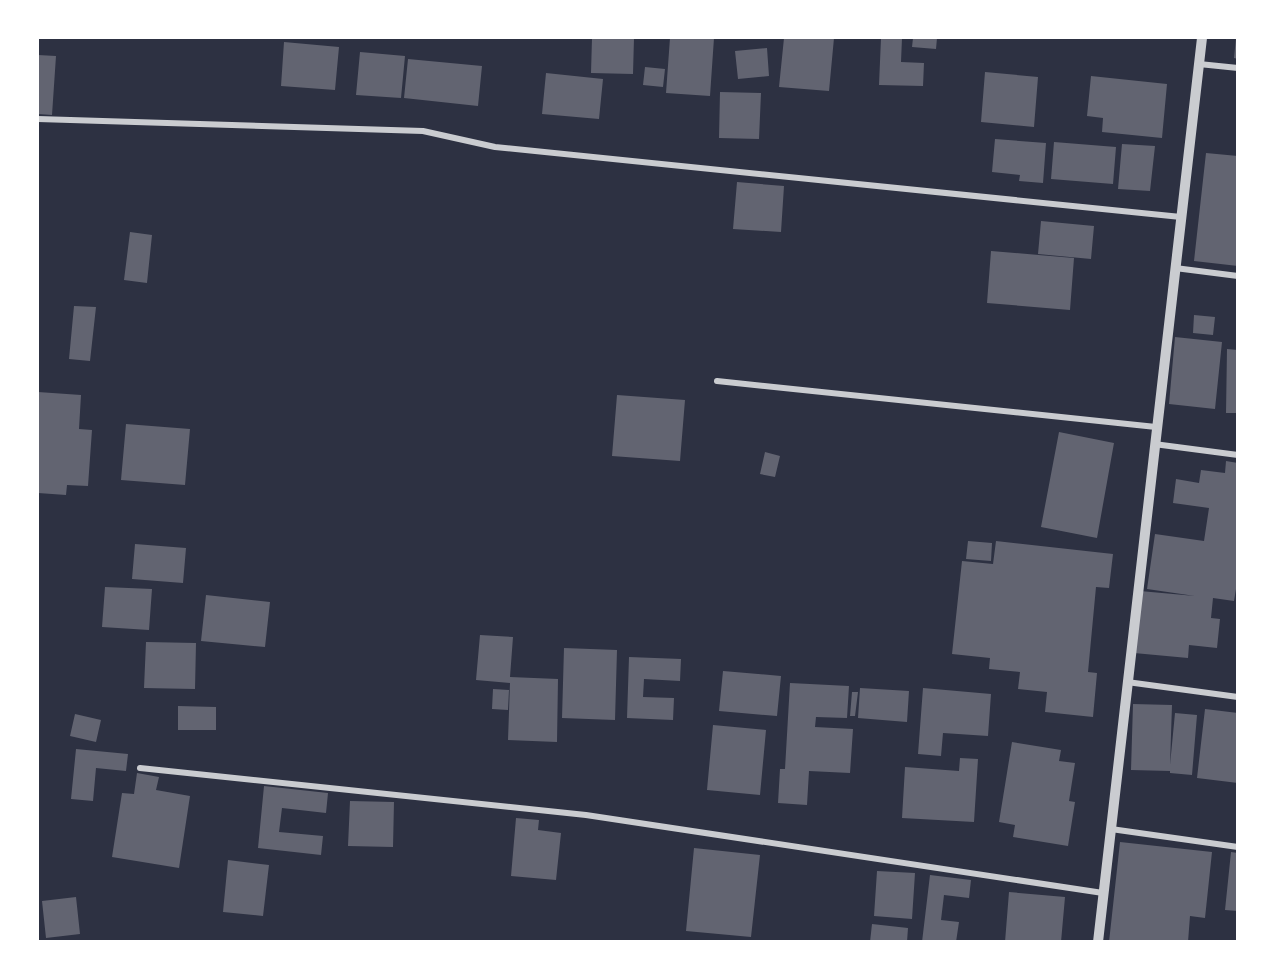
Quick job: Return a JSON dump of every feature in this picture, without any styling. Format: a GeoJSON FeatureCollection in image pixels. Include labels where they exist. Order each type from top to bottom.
{"type":"FeatureCollection","features":[{"type":"Feature","properties":{"kind":"street"},"geometry":{"type":"LineString","coordinates":[[1098,942],[1202,38]]}},
{"type":"Feature","properties":{"kind":"street"},"geometry":{"type":"LineString","coordinates":[[1199,64],[1238,68]]}},
{"type":"Feature","properties":{"kind":"street"},"geometry":{"type":"LineString","coordinates":[[38,119],[423,131],[495,147],[1181,217]]}},
{"type":"Feature","properties":{"kind":"street"},"geometry":{"type":"LineString","coordinates":[[1175,268],[1238,276]]}},
{"type":"Feature","properties":{"kind":"street"},"geometry":{"type":"LineString","coordinates":[[717,381],[1156,427]]}},
{"type":"Feature","properties":{"kind":"street"},"geometry":{"type":"LineString","coordinates":[[1154,444],[1238,455]]}},
{"type":"Feature","properties":{"kind":"street"},"geometry":{"type":"LineString","coordinates":[[1128,682],[1238,697]]}},
{"type":"Feature","properties":{"kind":"street"},"geometry":{"type":"LineString","coordinates":[[140,768],[586,815],[1103,893]]}},
{"type":"Feature","properties":{"kind":"street"},"geometry":{"type":"LineString","coordinates":[[1111,829],[1238,847]]}},
{"type":"Feature","properties":{"kind":"building"},"geometry":{"type":"Polygon","coordinates":[[[592,38],[634,38],[633,74],[591,73],[592,38]]]}},
{"type":"Feature","properties":{"kind":"building"},"geometry":{"type":"Polygon","coordinates":[[[670,38],[714,38],[710,96],[666,93],[670,38]]]}},
{"type":"Feature","properties":{"kind":"building"},"geometry":{"type":"Polygon","coordinates":[[[784,38],[834,38],[829,91],[779,87],[784,38]]]}},
{"type":"Feature","properties":{"kind":"building"},"geometry":{"type":"Polygon","coordinates":[[[881,38],[902,38],[901,62],[924,63],[923,86],[879,85],[881,38]]]}},
{"type":"Feature","properties":{"kind":"building"},"geometry":{"type":"Polygon","coordinates":[[[913,38],[937,38],[936,49],[912,47],[913,38]]]}},
{"type":"Feature","properties":{"kind":"building"},"geometry":{"type":"Polygon","coordinates":[[[1236,38],[1238,38],[1238,59],[1234,58],[1236,38]]]}},
{"type":"Feature","properties":{"kind":"building"},"geometry":{"type":"Polygon","coordinates":[[[284,42],[339,47],[335,90],[281,86],[284,42]]]}},
{"type":"Feature","properties":{"kind":"building"},"geometry":{"type":"Polygon","coordinates":[[[767,48],[769,76],[738,79],[735,51],[767,48]]]}},
{"type":"Feature","properties":{"kind":"building"},"geometry":{"type":"Polygon","coordinates":[[[360,52],[405,56],[401,98],[356,95],[360,52]]]}},
{"type":"Feature","properties":{"kind":"building"},"geometry":{"type":"Polygon","coordinates":[[[38,55],[56,56],[52,115],[38,114],[38,55]]]}},
{"type":"Feature","properties":{"kind":"building"},"geometry":{"type":"Polygon","coordinates":[[[408,59],[482,66],[478,106],[404,98],[408,59]]]}},
{"type":"Feature","properties":{"kind":"building"},"geometry":{"type":"Polygon","coordinates":[[[645,67],[665,69],[663,87],[643,85],[645,67]]]}},
{"type":"Feature","properties":{"kind":"building"},"geometry":{"type":"Polygon","coordinates":[[[985,72],[1038,77],[1034,127],[981,122],[985,72]]]}},
{"type":"Feature","properties":{"kind":"building"},"geometry":{"type":"Polygon","coordinates":[[[546,73],[603,79],[599,119],[542,114],[546,73]]]}},
{"type":"Feature","properties":{"kind":"building"},"geometry":{"type":"Polygon","coordinates":[[[1091,76],[1167,84],[1162,138],[1102,132],[1103,118],[1087,116],[1091,76]]]}},
{"type":"Feature","properties":{"kind":"building"},"geometry":{"type":"Polygon","coordinates":[[[720,92],[761,93],[759,139],[719,138],[720,92]]]}},
{"type":"Feature","properties":{"kind":"building"},"geometry":{"type":"Polygon","coordinates":[[[995,139],[1046,143],[1043,183],[1019,181],[1020,175],[992,172],[995,139]]]}},
{"type":"Feature","properties":{"kind":"building"},"geometry":{"type":"Polygon","coordinates":[[[1054,142],[1116,147],[1113,184],[1051,179],[1054,142]]]}},
{"type":"Feature","properties":{"kind":"building"},"geometry":{"type":"Polygon","coordinates":[[[1122,144],[1155,146],[1150,191],[1118,189],[1122,144]]]}},
{"type":"Feature","properties":{"kind":"building"},"geometry":{"type":"Polygon","coordinates":[[[1206,153],[1238,156],[1238,266],[1194,261],[1206,153]]]}},
{"type":"Feature","properties":{"kind":"building"},"geometry":{"type":"Polygon","coordinates":[[[737,182],[784,186],[781,232],[733,229],[737,182]]]}},
{"type":"Feature","properties":{"kind":"building"},"geometry":{"type":"Polygon","coordinates":[[[1041,221],[1094,226],[1091,259],[1038,254],[1041,221]]]}},
{"type":"Feature","properties":{"kind":"building"},"geometry":{"type":"Polygon","coordinates":[[[130,232],[152,235],[147,283],[124,280],[130,232]]]}},
{"type":"Feature","properties":{"kind":"building"},"geometry":{"type":"Polygon","coordinates":[[[991,251],[1074,258],[1070,310],[987,303],[991,251]]]}},
{"type":"Feature","properties":{"kind":"building"},"geometry":{"type":"Polygon","coordinates":[[[74,306],[96,307],[90,361],[69,359],[74,306]]]}},
{"type":"Feature","properties":{"kind":"building"},"geometry":{"type":"Polygon","coordinates":[[[1194,315],[1215,317],[1213,335],[1193,333],[1194,315]]]}},
{"type":"Feature","properties":{"kind":"building"},"geometry":{"type":"Polygon","coordinates":[[[1175,337],[1222,342],[1215,409],[1169,404],[1175,337]]]}},
{"type":"Feature","properties":{"kind":"building"},"geometry":{"type":"Polygon","coordinates":[[[1227,349],[1238,350],[1238,413],[1226,413],[1227,349]]]}},
{"type":"Feature","properties":{"kind":"building"},"geometry":{"type":"Polygon","coordinates":[[[38,392],[81,395],[79,429],[92,430],[88,486],[67,485],[66,495],[38,493],[38,392]]]}},
{"type":"Feature","properties":{"kind":"building"},"geometry":{"type":"Polygon","coordinates":[[[617,395],[685,400],[680,461],[612,456],[617,395]]]}},
{"type":"Feature","properties":{"kind":"building"},"geometry":{"type":"Polygon","coordinates":[[[126,424],[190,429],[185,485],[121,480],[126,424]]]}},
{"type":"Feature","properties":{"kind":"building"},"geometry":{"type":"Polygon","coordinates":[[[1059,432],[1114,443],[1097,538],[1041,527],[1059,432]]]}},
{"type":"Feature","properties":{"kind":"building"},"geometry":{"type":"Polygon","coordinates":[[[765,452],[780,456],[775,477],[760,474],[765,452]]]}},
{"type":"Feature","properties":{"kind":"building"},"geometry":{"type":"Polygon","coordinates":[[[1226,461],[1238,463],[1238,577],[1234,601],[1213,598],[1211,618],[1220,619],[1217,648],[1189,645],[1188,658],[1134,653],[1140,591],[1195,596],[1147,589],[1155,534],[1204,541],[1209,508],[1173,503],[1176,479],[1199,483],[1201,470],[1225,473],[1226,461]]]}},
{"type":"Feature","properties":{"kind":"building"},"geometry":{"type":"Polygon","coordinates":[[[968,541],[992,543],[991,561],[966,559],[968,541]]]}},
{"type":"Feature","properties":{"kind":"building"},"geometry":{"type":"Polygon","coordinates":[[[996,541],[1113,554],[1109,588],[1096,587],[1088,672],[1097,673],[1093,717],[1045,712],[1047,692],[1018,689],[1020,672],[989,669],[990,658],[952,654],[962,561],[993,564],[996,541]]]}},
{"type":"Feature","properties":{"kind":"building"},"geometry":{"type":"Polygon","coordinates":[[[135,544],[186,548],[183,583],[132,579],[135,544]]]}},
{"type":"Feature","properties":{"kind":"building"},"geometry":{"type":"Polygon","coordinates":[[[105,587],[152,589],[149,630],[102,627],[105,587]]]}},
{"type":"Feature","properties":{"kind":"building"},"geometry":{"type":"Polygon","coordinates":[[[206,595],[270,602],[265,647],[201,641],[206,595]]]}},
{"type":"Feature","properties":{"kind":"building"},"geometry":{"type":"Polygon","coordinates":[[[480,635],[513,637],[510,677],[558,679],[557,742],[508,740],[510,683],[476,680],[480,635]]]}},
{"type":"Feature","properties":{"kind":"building"},"geometry":{"type":"Polygon","coordinates":[[[146,642],[196,643],[195,689],[144,688],[146,642]]]}},
{"type":"Feature","properties":{"kind":"building"},"geometry":{"type":"Polygon","coordinates":[[[564,648],[617,650],[615,720],[562,718],[564,648]]]}},
{"type":"Feature","properties":{"kind":"building"},"geometry":{"type":"Polygon","coordinates":[[[629,657],[681,659],[680,681],[644,679],[643,697],[674,698],[673,720],[627,718],[629,657]]]}},
{"type":"Feature","properties":{"kind":"building"},"geometry":{"type":"Polygon","coordinates":[[[723,671],[781,676],[777,716],[719,711],[723,671]]]}},
{"type":"Feature","properties":{"kind":"building"},"geometry":{"type":"Polygon","coordinates":[[[790,683],[849,686],[847,718],[816,717],[815,727],[853,729],[850,773],[809,771],[807,805],[778,803],[780,769],[785,769],[790,683]]]}},
{"type":"Feature","properties":{"kind":"building"},"geometry":{"type":"Polygon","coordinates":[[[860,688],[909,691],[907,722],[858,718],[860,688]]]}},
{"type":"Feature","properties":{"kind":"building"},"geometry":{"type":"Polygon","coordinates":[[[923,688],[991,694],[988,736],[943,733],[941,756],[918,754],[923,688]]]}},
{"type":"Feature","properties":{"kind":"building"},"geometry":{"type":"Polygon","coordinates":[[[493,689],[509,690],[508,710],[492,709],[493,689]]]}},
{"type":"Feature","properties":{"kind":"building"},"geometry":{"type":"Polygon","coordinates":[[[852,692],[858,692],[855,716],[850,716],[852,692]]]}},
{"type":"Feature","properties":{"kind":"building"},"geometry":{"type":"Polygon","coordinates":[[[1133,704],[1172,705],[1170,765],[1175,713],[1197,715],[1192,775],[1170,773],[1170,771],[1131,770],[1133,704]]]}},
{"type":"Feature","properties":{"kind":"building"},"geometry":{"type":"Polygon","coordinates":[[[178,706],[216,707],[216,730],[178,730],[178,706]]]}},
{"type":"Feature","properties":{"kind":"building"},"geometry":{"type":"Polygon","coordinates":[[[1205,709],[1238,713],[1238,783],[1197,778],[1205,709]]]}},
{"type":"Feature","properties":{"kind":"building"},"geometry":{"type":"Polygon","coordinates":[[[75,714],[101,720],[96,742],[70,736],[75,714]]]}},
{"type":"Feature","properties":{"kind":"building"},"geometry":{"type":"Polygon","coordinates":[[[713,725],[766,730],[760,795],[707,790],[713,725]]]}},
{"type":"Feature","properties":{"kind":"building"},"geometry":{"type":"Polygon","coordinates":[[[1012,742],[1061,750],[1059,761],[1075,763],[1069,801],[1075,802],[1068,846],[1013,837],[1015,825],[999,822],[1012,742]]]}},
{"type":"Feature","properties":{"kind":"building"},"geometry":{"type":"Polygon","coordinates":[[[76,749],[128,754],[126,771],[96,768],[93,801],[71,799],[76,749]]]}},
{"type":"Feature","properties":{"kind":"building"},"geometry":{"type":"Polygon","coordinates":[[[960,758],[978,759],[974,822],[902,818],[905,767],[959,771],[960,758]]]}},
{"type":"Feature","properties":{"kind":"building"},"geometry":{"type":"Polygon","coordinates":[[[137,773],[159,777],[156,790],[190,796],[179,868],[112,857],[122,793],[134,794],[137,773]]]}},
{"type":"Feature","properties":{"kind":"building"},"geometry":{"type":"Polygon","coordinates":[[[264,786],[328,793],[326,813],[282,808],[279,832],[323,836],[321,855],[258,848],[264,786]]]}},
{"type":"Feature","properties":{"kind":"building"},"geometry":{"type":"Polygon","coordinates":[[[350,801],[394,802],[393,847],[348,846],[350,801]]]}},
{"type":"Feature","properties":{"kind":"building"},"geometry":{"type":"Polygon","coordinates":[[[516,818],[539,820],[538,830],[561,833],[556,880],[511,876],[516,818]]]}},
{"type":"Feature","properties":{"kind":"building"},"geometry":{"type":"Polygon","coordinates":[[[1120,842],[1212,852],[1205,918],[1190,916],[1188,942],[1109,942],[1120,842]]]}},
{"type":"Feature","properties":{"kind":"building"},"geometry":{"type":"Polygon","coordinates":[[[694,848],[760,855],[751,937],[686,931],[694,848]]]}},
{"type":"Feature","properties":{"kind":"building"},"geometry":{"type":"Polygon","coordinates":[[[1231,852],[1238,853],[1238,911],[1225,910],[1231,852]]]}},
{"type":"Feature","properties":{"kind":"building"},"geometry":{"type":"Polygon","coordinates":[[[228,860],[269,865],[263,916],[223,912],[228,860]]]}},
{"type":"Feature","properties":{"kind":"building"},"geometry":{"type":"Polygon","coordinates":[[[877,871],[915,873],[912,919],[874,916],[877,871]]]}},
{"type":"Feature","properties":{"kind":"building"},"geometry":{"type":"Polygon","coordinates":[[[930,875],[971,880],[969,898],[944,895],[941,920],[959,922],[956,942],[922,942],[930,875]]]}},
{"type":"Feature","properties":{"kind":"building"},"geometry":{"type":"Polygon","coordinates":[[[1009,892],[1065,897],[1061,942],[1005,942],[1009,892]]]}},
{"type":"Feature","properties":{"kind":"building"},"geometry":{"type":"Polygon","coordinates":[[[76,897],[80,934],[46,938],[42,901],[76,897]]]}},
{"type":"Feature","properties":{"kind":"building"},"geometry":{"type":"Polygon","coordinates":[[[872,924],[908,928],[907,942],[870,942],[872,924]]]}}]}
